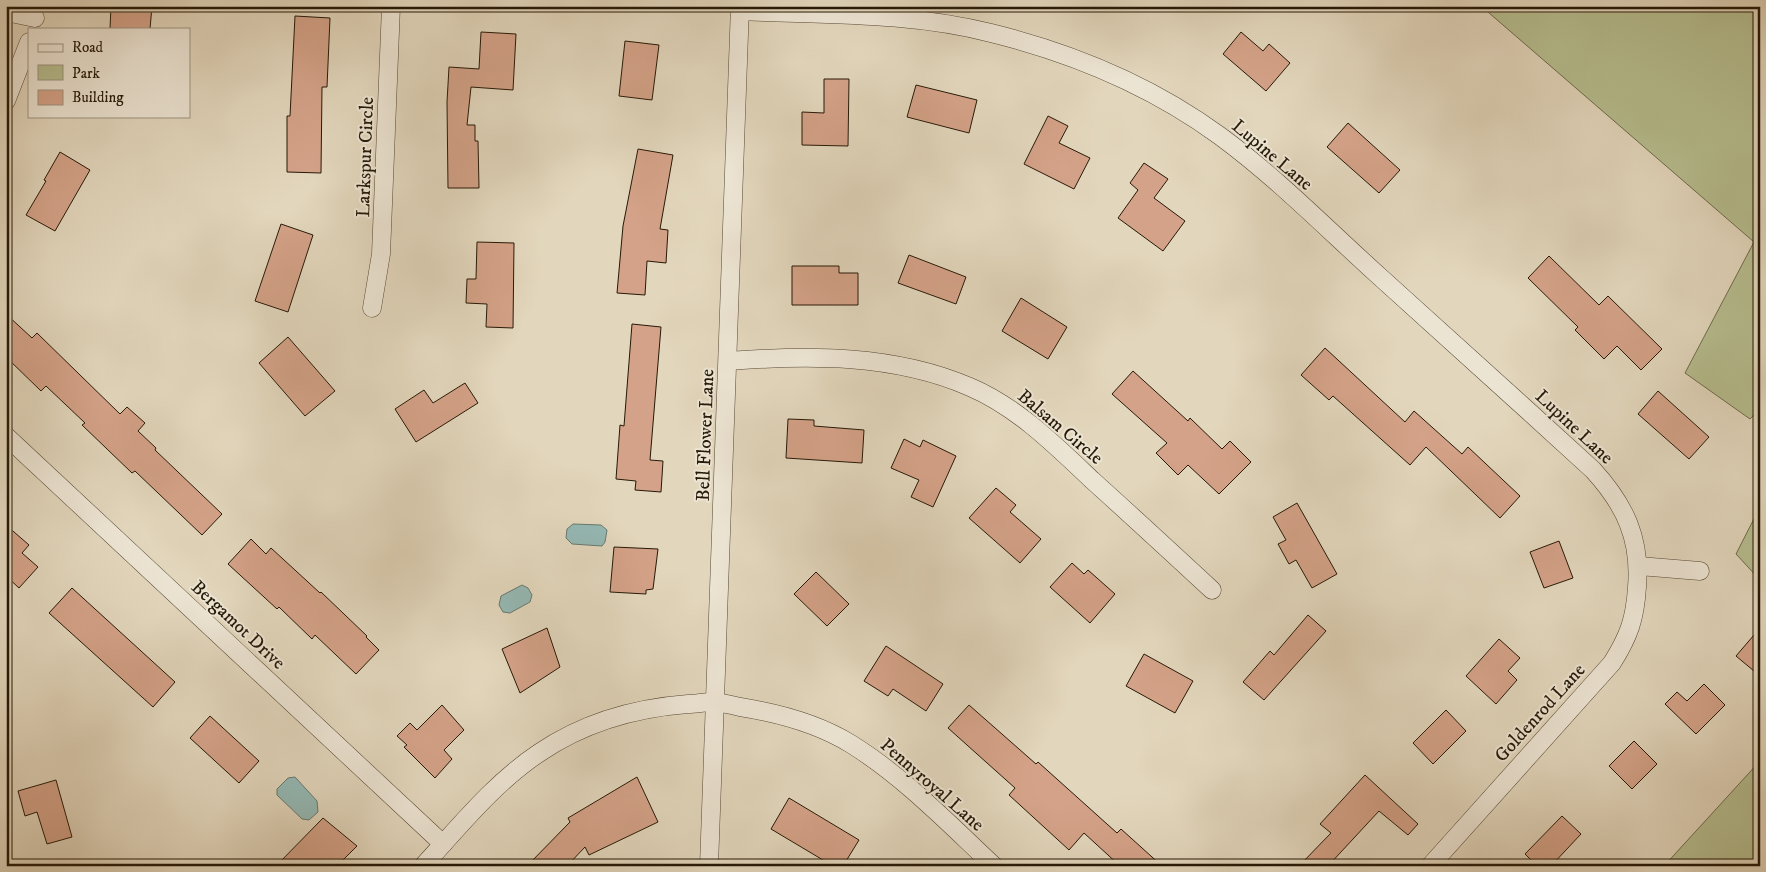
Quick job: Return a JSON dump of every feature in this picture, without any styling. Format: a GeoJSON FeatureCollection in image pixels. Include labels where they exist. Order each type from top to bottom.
{"type":"FeatureCollection","features":[{"type":"Feature","properties":{"kind":"street","name":"Larkspur Circle"},"geometry":{"type":"LineString","coordinates":[[372,308],[381,254],[390,6]]}},
{"type":"Feature","properties":{"kind":"street","name":"Bell Flower Lane"},"geometry":{"type":"LineString","coordinates":[[709,866],[740,9]]}},
{"type":"Feature","properties":{"kind":"street","name":"Lupine Lane"},"geometry":{"type":"LineString","coordinates":[[740,9],[904,18],[989,32],[1081,62],[1138,87],[1196,119],[1258,166],[1593,470],[1606,484],[1626,516],[1636,546],[1639,566]]}},
{"type":"Feature","properties":{"kind":"street"},"geometry":{"type":"LineString","coordinates":[[6,12],[35,18]]}},
{"type":"Feature","properties":{"kind":"street"},"geometry":{"type":"LineString","coordinates":[[6,101],[28,45]]}},
{"type":"Feature","properties":{"kind":"street","name":"Balsam Circle"},"geometry":{"type":"LineString","coordinates":[[728,361],[806,358],[870,361],[928,372],[970,387],[998,402],[1035,428],[1212,590]]}},
{"type":"Feature","properties":{"kind":"street","name":"Bergamot Drive"},"geometry":{"type":"LineString","coordinates":[[6,436],[443,844]]}},
{"type":"Feature","properties":{"kind":"street"},"geometry":{"type":"LineString","coordinates":[[1639,566],[1700,571]]}},
{"type":"Feature","properties":{"kind":"street","name":"Goldenrod Lane"},"geometry":{"type":"LineString","coordinates":[[1430,866],[1612,663],[1622,648],[1635,612],[1639,566]]}},
{"type":"Feature","properties":{"kind":"street","name":"Pennyroyal Lane"},"geometry":{"type":"LineString","coordinates":[[422,866],[505,780],[539,752],[565,737],[617,716],[661,706],[714,702],[797,719],[849,743],[884,765],[994,866]]}},
{"type":"Feature","properties":{"kind":"green space"},"geometry":{"type":"Polygon","coordinates":[[[1481,6],[1760,6],[1760,409],[1750,419],[1685,373],[1754,242],[1481,6]]]}},
{"type":"Feature","properties":{"kind":"green space"},"geometry":{"type":"Polygon","coordinates":[[[1760,507],[1760,580],[1736,554],[1760,507]]]}},
{"type":"Feature","properties":{"kind":"green space"},"geometry":{"type":"Polygon","coordinates":[[[1760,761],[1760,855],[1750,866],[1664,866],[1760,761]]]}},
{"type":"Feature","properties":{"kind":"water"},"geometry":{"type":"Polygon","coordinates":[[[573,524],[601,525],[607,530],[605,542],[602,546],[572,544],[566,538],[567,529],[573,524]]]}},
{"type":"Feature","properties":{"kind":"water"},"geometry":{"type":"Polygon","coordinates":[[[522,585],[528,588],[532,595],[530,602],[510,613],[503,612],[499,605],[501,596],[522,585]]]}},
{"type":"Feature","properties":{"kind":"water"},"geometry":{"type":"Polygon","coordinates":[[[295,777],[317,801],[318,812],[309,820],[302,819],[277,795],[277,789],[288,778],[295,777]]]}},
{"type":"Feature","properties":{"kind":"building"},"geometry":{"type":"Polygon","coordinates":[[[111,6],[152,6],[150,28],[110,28],[111,6]]]}},
{"type":"Feature","properties":{"kind":"building"},"geometry":{"type":"Polygon","coordinates":[[[295,16],[330,18],[327,87],[322,87],[321,173],[287,172],[287,116],[290,116],[295,16]]]}},
{"type":"Feature","properties":{"kind":"building"},"geometry":{"type":"Polygon","coordinates":[[[481,32],[516,34],[513,90],[471,87],[467,125],[475,125],[475,141],[478,141],[479,188],[448,188],[447,102],[449,67],[479,69],[481,32]]]}},
{"type":"Feature","properties":{"kind":"building"},"geometry":{"type":"Polygon","coordinates":[[[1241,32],[1263,51],[1269,44],[1290,63],[1266,91],[1223,54],[1241,32]]]}},
{"type":"Feature","properties":{"kind":"building"},"geometry":{"type":"Polygon","coordinates":[[[625,41],[659,45],[652,100],[619,96],[625,41]]]}},
{"type":"Feature","properties":{"kind":"building"},"geometry":{"type":"Polygon","coordinates":[[[824,79],[849,79],[848,146],[802,145],[802,112],[824,113],[824,79]]]}},
{"type":"Feature","properties":{"kind":"building"},"geometry":{"type":"Polygon","coordinates":[[[916,85],[977,100],[969,133],[907,117],[916,85]]]}},
{"type":"Feature","properties":{"kind":"building"},"geometry":{"type":"Polygon","coordinates":[[[1048,116],[1068,126],[1059,143],[1090,158],[1074,189],[1024,164],[1048,116]]]}},
{"type":"Feature","properties":{"kind":"building"},"geometry":{"type":"Polygon","coordinates":[[[1348,123],[1400,170],[1379,193],[1327,147],[1348,123]]]}},
{"type":"Feature","properties":{"kind":"building"},"geometry":{"type":"Polygon","coordinates":[[[638,149],[673,155],[660,229],[668,230],[666,263],[647,261],[645,295],[617,293],[623,226],[638,149]]]}},
{"type":"Feature","properties":{"kind":"building"},"geometry":{"type":"Polygon","coordinates":[[[60,152],[90,170],[55,231],[26,215],[60,152]]]}},
{"type":"Feature","properties":{"kind":"building"},"geometry":{"type":"Polygon","coordinates":[[[1144,163],[1168,179],[1154,198],[1185,221],[1163,251],[1118,218],[1138,190],[1130,183],[1144,163]]]}},
{"type":"Feature","properties":{"kind":"building"},"geometry":{"type":"Polygon","coordinates":[[[281,224],[313,235],[288,312],[255,301],[281,224]]]}},
{"type":"Feature","properties":{"kind":"building"},"geometry":{"type":"Polygon","coordinates":[[[477,242],[514,243],[513,328],[486,327],[487,304],[466,303],[467,279],[476,279],[477,242]]]}},
{"type":"Feature","properties":{"kind":"building"},"geometry":{"type":"Polygon","coordinates":[[[909,255],[966,277],[956,304],[898,283],[909,255]]]}},
{"type":"Feature","properties":{"kind":"building"},"geometry":{"type":"Polygon","coordinates":[[[1549,256],[1599,305],[1608,296],[1662,349],[1641,370],[1617,346],[1604,359],[1575,330],[1578,327],[1528,278],[1549,256]]]}},
{"type":"Feature","properties":{"kind":"building"},"geometry":{"type":"Polygon","coordinates":[[[792,266],[839,266],[839,273],[858,273],[858,305],[792,305],[792,266]]]}},
{"type":"Feature","properties":{"kind":"building"},"geometry":{"type":"Polygon","coordinates":[[[1021,298],[1067,327],[1048,359],[1002,331],[1021,298]]]}},
{"type":"Feature","properties":{"kind":"building"},"geometry":{"type":"Polygon","coordinates":[[[6,314],[32,338],[37,333],[120,414],[127,407],[145,423],[138,431],[156,448],[155,450],[222,514],[202,535],[135,471],[132,473],[82,425],[85,423],[46,386],[41,391],[6,357],[6,314]]]}},
{"type":"Feature","properties":{"kind":"building"},"geometry":{"type":"Polygon","coordinates":[[[632,324],[661,327],[650,460],[663,461],[661,492],[635,490],[636,481],[616,479],[620,425],[624,426],[632,324]]]}},
{"type":"Feature","properties":{"kind":"building"},"geometry":{"type":"Polygon","coordinates":[[[288,337],[335,391],[305,416],[259,363],[288,337]]]}},
{"type":"Feature","properties":{"kind":"building"},"geometry":{"type":"Polygon","coordinates":[[[1325,348],[1405,422],[1414,411],[1462,454],[1468,447],[1520,496],[1500,518],[1426,447],[1410,465],[1333,396],[1329,400],[1301,375],[1325,348]]]}},
{"type":"Feature","properties":{"kind":"building"},"geometry":{"type":"Polygon","coordinates":[[[1133,371],[1188,421],[1190,418],[1222,449],[1230,441],[1251,462],[1219,494],[1188,465],[1178,475],[1156,453],[1167,443],[1112,394],[1133,371]]]}},
{"type":"Feature","properties":{"kind":"building"},"geometry":{"type":"Polygon","coordinates":[[[465,383],[478,403],[416,442],[395,409],[424,390],[433,403],[465,383]]]}},
{"type":"Feature","properties":{"kind":"building"},"geometry":{"type":"Polygon","coordinates":[[[1658,391],[1709,437],[1689,459],[1638,414],[1658,391]]]}},
{"type":"Feature","properties":{"kind":"building"},"geometry":{"type":"Polygon","coordinates":[[[788,419],[814,420],[814,426],[864,430],[862,463],[786,458],[788,419]]]}},
{"type":"Feature","properties":{"kind":"building"},"geometry":{"type":"Polygon","coordinates":[[[904,439],[920,447],[923,440],[956,456],[933,507],[911,497],[919,480],[891,468],[904,439]]]}},
{"type":"Feature","properties":{"kind":"building"},"geometry":{"type":"Polygon","coordinates":[[[996,488],[1016,505],[1010,512],[1041,539],[1020,563],[969,518],[996,488]]]}},
{"type":"Feature","properties":{"kind":"building"},"geometry":{"type":"Polygon","coordinates":[[[1297,503],[1337,574],[1312,588],[1296,560],[1289,564],[1278,544],[1286,540],[1273,517],[1297,503]]]}},
{"type":"Feature","properties":{"kind":"building"},"geometry":{"type":"Polygon","coordinates":[[[6,525],[29,545],[22,553],[38,567],[19,588],[6,576],[6,525]]]}},
{"type":"Feature","properties":{"kind":"building"},"geometry":{"type":"Polygon","coordinates":[[[251,539],[266,554],[271,548],[321,592],[379,650],[356,674],[315,635],[312,639],[279,607],[277,609],[228,564],[251,539]]]}},
{"type":"Feature","properties":{"kind":"building"},"geometry":{"type":"Polygon","coordinates":[[[1559,541],[1573,578],[1544,588],[1530,552],[1559,541]]]}},
{"type":"Feature","properties":{"kind":"building"},"geometry":{"type":"Polygon","coordinates":[[[614,547],[658,549],[653,589],[646,590],[646,594],[610,592],[614,547]]]}},
{"type":"Feature","properties":{"kind":"building"},"geometry":{"type":"Polygon","coordinates":[[[1072,563],[1084,574],[1088,570],[1115,594],[1090,623],[1050,587],[1072,563]]]}},
{"type":"Feature","properties":{"kind":"building"},"geometry":{"type":"Polygon","coordinates":[[[816,572],[849,604],[827,626],[794,594],[816,572]]]}},
{"type":"Feature","properties":{"kind":"building"},"geometry":{"type":"Polygon","coordinates":[[[72,588],[175,682],[153,707],[49,613],[72,588]]]}},
{"type":"Feature","properties":{"kind":"building"},"geometry":{"type":"Polygon","coordinates":[[[1308,615],[1326,631],[1264,700],[1243,682],[1270,651],[1274,655],[1308,615]]]}},
{"type":"Feature","properties":{"kind":"building"},"geometry":{"type":"Polygon","coordinates":[[[547,628],[560,667],[520,693],[502,649],[547,628]]]}},
{"type":"Feature","properties":{"kind":"building"},"geometry":{"type":"Polygon","coordinates":[[[1760,628],[1760,676],[1736,656],[1760,628]]]}},
{"type":"Feature","properties":{"kind":"building"},"geometry":{"type":"Polygon","coordinates":[[[1499,639],[1520,658],[1508,671],[1517,680],[1496,704],[1466,676],[1499,639]]]}},
{"type":"Feature","properties":{"kind":"building"},"geometry":{"type":"Polygon","coordinates":[[[886,646],[943,684],[926,711],[893,689],[888,696],[864,681],[886,646]]]}},
{"type":"Feature","properties":{"kind":"building"},"geometry":{"type":"Polygon","coordinates":[[[1144,654],[1193,681],[1175,713],[1126,686],[1144,654]]]}},
{"type":"Feature","properties":{"kind":"building"},"geometry":{"type":"Polygon","coordinates":[[[1704,684],[1725,705],[1696,734],[1665,704],[1677,692],[1687,701],[1704,684]]]}},
{"type":"Feature","properties":{"kind":"building"},"geometry":{"type":"Polygon","coordinates":[[[442,705],[464,730],[444,750],[452,759],[435,778],[404,747],[407,745],[397,736],[410,723],[417,730],[442,705]]]}},
{"type":"Feature","properties":{"kind":"building"},"geometry":{"type":"Polygon","coordinates":[[[969,705],[1036,764],[1038,762],[1117,833],[1121,829],[1162,866],[1120,866],[1084,833],[1069,850],[1009,795],[1015,788],[948,728],[969,705]]]}},
{"type":"Feature","properties":{"kind":"building"},"geometry":{"type":"Polygon","coordinates":[[[1446,710],[1466,731],[1433,764],[1413,743],[1446,710]]]}},
{"type":"Feature","properties":{"kind":"building"},"geometry":{"type":"Polygon","coordinates":[[[210,716],[259,761],[239,783],[190,738],[210,716]]]}},
{"type":"Feature","properties":{"kind":"building"},"geometry":{"type":"Polygon","coordinates":[[[1634,741],[1657,764],[1632,789],[1609,766],[1634,741]]]}},
{"type":"Feature","properties":{"kind":"building"},"geometry":{"type":"Polygon","coordinates":[[[1365,775],[1418,824],[1408,835],[1379,811],[1328,866],[1299,866],[1331,833],[1320,824],[1365,775]]]}},
{"type":"Feature","properties":{"kind":"building"},"geometry":{"type":"Polygon","coordinates":[[[637,777],[658,822],[589,855],[585,847],[567,866],[527,866],[570,822],[568,818],[637,777]]]}},
{"type":"Feature","properties":{"kind":"building"},"geometry":{"type":"Polygon","coordinates":[[[56,780],[72,837],[47,844],[37,812],[25,816],[18,791],[56,780]]]}},
{"type":"Feature","properties":{"kind":"building"},"geometry":{"type":"Polygon","coordinates":[[[789,798],[859,840],[843,866],[833,866],[771,829],[789,798]]]}},
{"type":"Feature","properties":{"kind":"building"},"geometry":{"type":"Polygon","coordinates":[[[1562,816],[1581,834],[1551,866],[1537,866],[1525,854],[1562,816]]]}},
{"type":"Feature","properties":{"kind":"building"},"geometry":{"type":"Polygon","coordinates":[[[323,818],[357,846],[337,866],[276,866],[323,818]]]}}]}
